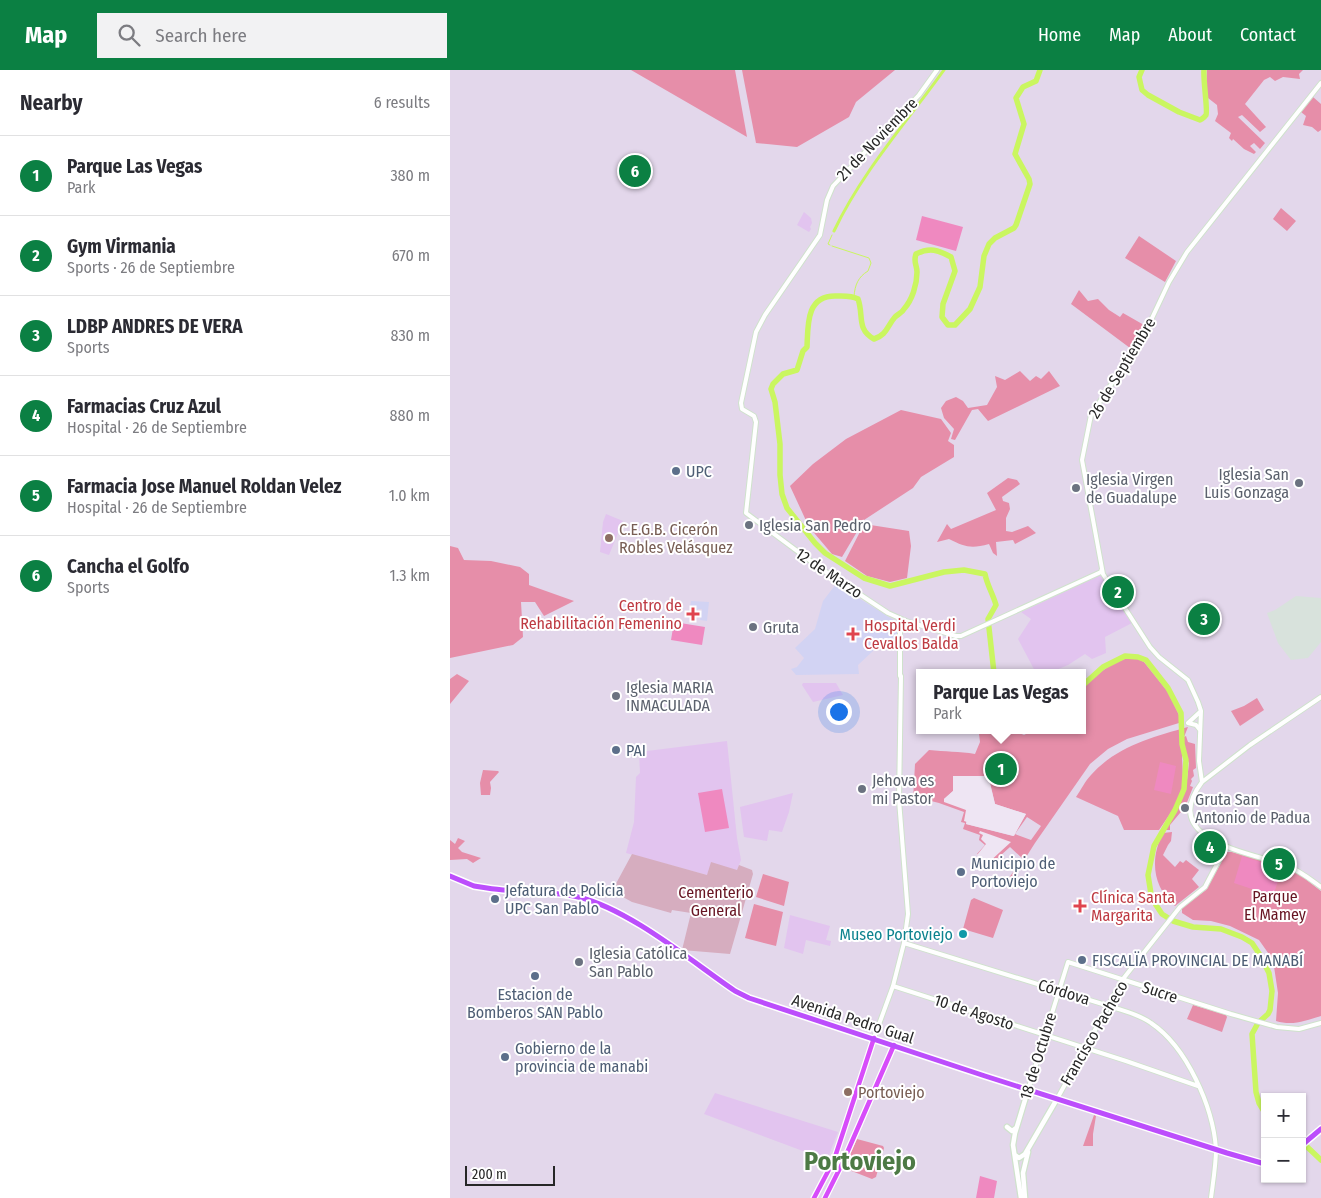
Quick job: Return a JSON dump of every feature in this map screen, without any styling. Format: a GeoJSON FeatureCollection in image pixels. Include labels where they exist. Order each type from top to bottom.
{"type":"FeatureCollection","features":[{"type":"Feature","properties":{"kind":"highway","name":"Avenida Pedro Gual"},"geometry":{"type":"LineString","coordinates":[[450,876],[474,886],[572,896],[592,901],[638,924],[745,996],[1028,1090],[1261,1163]]}},
{"type":"Feature","properties":{"kind":"highway"},"geometry":{"type":"LineString","coordinates":[[1306,1142],[1320,1130]]}},
{"type":"Feature","properties":{"kind":"main road"},"geometry":{"type":"LineString","coordinates":[[814,1198],[830,1169],[874,1038]]}},
{"type":"Feature","properties":{"kind":"main road"},"geometry":{"type":"LineString","coordinates":[[825,1198],[894,1045]]}},
{"type":"Feature","properties":{"kind":"main road","name":"18 de Octubre"},"geometry":{"type":"LineString","coordinates":[[1021,1186],[1013,1151],[1016,1128],[1028,1090]]}},
{"type":"Feature","properties":{"kind":"main road","name":"Francisco Pacheco"},"geometry":{"type":"LineString","coordinates":[[1021,1186],[1024,1165],[1030,1146],[1057,1099]]}},
{"type":"Feature","properties":{"kind":"main road"},"geometry":{"type":"LineString","coordinates":[[1007,1127],[1012,1131],[1016,1128]]}},
{"type":"Feature","properties":{"kind":"main road"},"geometry":{"type":"LineString","coordinates":[[1013,1151],[1016,1157],[1021,1158],[1030,1146]]}},
{"type":"Feature","properties":{"kind":"main road"},"geometry":{"type":"LineString","coordinates":[[1021,1186],[1021,1198]]}},
{"type":"Feature","properties":{"kind":"main road"},"geometry":{"type":"LineString","coordinates":[[1021,1186],[1025,1198]]}},
{"type":"Feature","properties":{"kind":"street","name":"21 de Noviembre"},"geometry":{"type":"LineString","coordinates":[[746,513],[756,422],[754,416],[742,409],[741,403],[752,346],[759,325],[820,234],[827,198],[836,181],[913,101],[937,70]]}},
{"type":"Feature","properties":{"kind":"street","name":"26 de Septiembre"},"geometry":{"type":"LineString","coordinates":[[1202,782],[1199,761],[1200,711],[1188,680],[1153,651],[1102,572],[1082,460],[1091,415],[1145,333],[1170,282],[1189,250],[1321,83]]}},
{"type":"Feature","properties":{"kind":"street","name":"12 de Marzo"},"geometry":{"type":"LineString","coordinates":[[746,513],[825,571],[901,619],[956,636],[961,636],[1102,572]]}},
{"type":"Feature","properties":{"kind":"street"},"geometry":{"type":"LineString","coordinates":[[874,1038],[893,986],[904,943],[908,914],[899,800],[901,619]]}},
{"type":"Feature","properties":{"kind":"street"},"geometry":{"type":"LineString","coordinates":[[1321,697],[1256,741],[1202,782],[1190,806],[1191,818],[1200,830],[1226,847],[1286,865],[1321,888]]}},
{"type":"Feature","properties":{"kind":"street"},"geometry":{"type":"LineString","coordinates":[[1200,711],[1188,723],[1196,725],[1200,730]]}},
{"type":"Feature","properties":{"kind":"street","name":"Francisco Pacheco"},"geometry":{"type":"LineString","coordinates":[[1057,1099],[1124,979],[1180,907],[1206,888],[1226,847]]}},
{"type":"Feature","properties":{"kind":"street","name":"Córdova"},"geometry":{"type":"LineString","coordinates":[[904,943],[1109,1006],[1150,1022],[1166,1036],[1181,1055],[1198,1086],[1210,1116],[1216,1149],[1211,1198]]}},
{"type":"Feature","properties":{"kind":"street","name":"Sucre"},"geometry":{"type":"LineString","coordinates":[[1068,962],[1272,1026],[1299,1029],[1321,1023]]}},
{"type":"Feature","properties":{"kind":"street","name":"18 de Octubre"},"geometry":{"type":"LineString","coordinates":[[1028,1090],[1068,962]]}},
{"type":"Feature","properties":{"kind":"street","name":"10 de Agosto"},"geometry":{"type":"LineString","coordinates":[[893,986],[1198,1086]]}},
{"type":"Feature","properties":{"kind":"shaded area"},"geometry":{"type":"Polygon","coordinates":[[[634,161],[644,167],[636,181],[627,176],[634,161]]]}},
{"type":"Feature","properties":{"kind":"shaded area"},"geometry":{"type":"Polygon","coordinates":[[[804,212],[811,218],[812,223],[809,232],[797,225],[804,212]]]}},
{"type":"Feature","properties":{"kind":"shaded area"},"geometry":{"type":"Polygon","coordinates":[[[922,216],[963,227],[956,251],[916,240],[922,216]]]}},
{"type":"Feature","properties":{"kind":"shaded area","name":"C.E.G.B. Cicerón Robles Velásquez"},"geometry":{"type":"Polygon","coordinates":[[[606,514],[623,521],[609,555],[600,552],[603,522],[606,514]]]}},
{"type":"Feature","properties":{"kind":"shaded area"},"geometry":{"type":"Polygon","coordinates":[[[1100,575],[1132,623],[1105,637],[1106,653],[1092,659],[1085,654],[1058,669],[1034,669],[1018,639],[1031,619],[1021,612],[1100,575]]]}},
{"type":"Feature","properties":{"kind":"shaded area","name":"Hospital Verdi Cevallos Balda"},"geometry":{"type":"Polygon","coordinates":[[[836,584],[897,622],[897,639],[880,639],[873,651],[858,665],[859,674],[796,675],[791,669],[797,667],[804,658],[795,648],[815,629],[823,601],[836,584]]]}},
{"type":"Feature","properties":{"kind":"shaded area"},"geometry":{"type":"Polygon","coordinates":[[[1296,596],[1321,598],[1321,642],[1308,658],[1291,660],[1278,643],[1267,613],[1296,596]]]}},
{"type":"Feature","properties":{"kind":"shaded area","name":"Centro de Rehabilitación Femenino"},"geometry":{"type":"Polygon","coordinates":[[[691,601],[709,602],[707,621],[700,620],[702,609],[698,609],[698,606],[696,619],[689,618],[691,601]]]}},
{"type":"Feature","properties":{"kind":"shaded area"},"geometry":{"type":"Polygon","coordinates":[[[674,622],[705,627],[702,645],[671,640],[674,622]]]}},
{"type":"Feature","properties":{"kind":"shaded area"},"geometry":{"type":"Polygon","coordinates":[[[803,683],[836,683],[843,695],[813,702],[802,685],[803,683]]]}},
{"type":"Feature","properties":{"kind":"shaded area"},"geometry":{"type":"Polygon","coordinates":[[[727,741],[741,860],[737,870],[707,875],[626,853],[634,822],[636,777],[640,773],[639,752],[727,741]]]}},
{"type":"Feature","properties":{"kind":"shaded area"},"geometry":{"type":"Polygon","coordinates":[[[1160,762],[1176,766],[1171,794],[1154,790],[1160,762]]]}},
{"type":"Feature","properties":{"kind":"shaded area"},"geometry":{"type":"Polygon","coordinates":[[[953,776],[988,776],[995,804],[1026,814],[1014,836],[966,824],[967,822],[964,821],[966,810],[944,802],[944,799],[953,791],[953,776]]]}},
{"type":"Feature","properties":{"kind":"shaded area"},"geometry":{"type":"Polygon","coordinates":[[[722,789],[729,828],[705,832],[698,793],[722,789]]]}},
{"type":"Feature","properties":{"kind":"shaded area"},"geometry":{"type":"Polygon","coordinates":[[[793,793],[782,832],[769,830],[767,841],[744,837],[740,807],[793,793]]]}},
{"type":"Feature","properties":{"kind":"shaded area"},"geometry":{"type":"Polygon","coordinates":[[[980,831],[1011,842],[988,863],[977,855],[986,844],[981,839],[983,835],[979,833],[980,831]]]}},
{"type":"Feature","properties":{"kind":"shaded area"},"geometry":{"type":"Polygon","coordinates":[[[1242,856],[1282,869],[1273,896],[1234,883],[1242,856]]]}},
{"type":"Feature","properties":{"kind":"shaded area"},"geometry":{"type":"Polygon","coordinates":[[[790,915],[830,926],[826,940],[831,941],[830,946],[806,940],[803,954],[784,948],[790,915]]]}},
{"type":"Feature","properties":{"kind":"shaded area"},"geometry":{"type":"Polygon","coordinates":[[[715,1093],[838,1132],[827,1160],[704,1114],[715,1093]]]}},
{"type":"Feature","properties":{"kind":"shaded area"},"geometry":{"type":"Polygon","coordinates":[[[980,1176],[997,1181],[994,1198],[976,1198],[980,1176]]]}},
{"type":"Feature","properties":{"kind":"green space"},"geometry":{"type":"Polygon","coordinates":[[[631,70],[735,70],[747,137],[631,70]]]}},
{"type":"Feature","properties":{"kind":"green space"},"geometry":{"type":"Polygon","coordinates":[[[742,70],[895,70],[856,102],[849,117],[797,147],[756,143],[742,70]]]}},
{"type":"Feature","properties":{"kind":"green space"},"geometry":{"type":"Polygon","coordinates":[[[1207,70],[1303,70],[1299,74],[1300,79],[1283,77],[1275,81],[1270,77],[1264,80],[1245,104],[1266,127],[1260,132],[1242,115],[1238,117],[1265,143],[1260,149],[1254,143],[1250,146],[1256,152],[1254,154],[1244,149],[1233,139],[1232,141],[1229,138],[1231,133],[1215,121],[1218,114],[1217,105],[1208,98],[1206,89],[1207,70]]]}},
{"type":"Feature","properties":{"kind":"green space"},"geometry":{"type":"Polygon","coordinates":[[[1313,97],[1321,104],[1321,130],[1318,132],[1312,127],[1303,125],[1306,116],[1301,112],[1313,97]]]}},
{"type":"Feature","properties":{"kind":"green space"},"geometry":{"type":"Polygon","coordinates":[[[1281,208],[1296,221],[1287,231],[1273,219],[1281,208]]]}},
{"type":"Feature","properties":{"kind":"green space"},"geometry":{"type":"Polygon","coordinates":[[[1139,236],[1176,261],[1165,282],[1125,258],[1139,236]]]}},
{"type":"Feature","properties":{"kind":"green space"},"geometry":{"type":"Polygon","coordinates":[[[1079,290],[1088,301],[1098,299],[1109,310],[1120,317],[1123,313],[1144,325],[1130,348],[1071,304],[1079,290]]]}},
{"type":"Feature","properties":{"kind":"green space"},"geometry":{"type":"Polygon","coordinates":[[[1020,371],[1030,381],[1036,376],[1041,379],[1049,371],[1060,386],[988,421],[978,409],[972,410],[955,440],[951,439],[954,429],[944,418],[941,408],[946,401],[956,397],[963,401],[968,408],[987,405],[997,387],[995,376],[1005,380],[1020,371]]]}},
{"type":"Feature","properties":{"kind":"green space"},"geometry":{"type":"Polygon","coordinates":[[[901,410],[941,419],[951,433],[948,441],[954,445],[954,457],[921,477],[913,488],[864,520],[842,557],[832,554],[809,527],[790,486],[813,464],[846,439],[901,410]]]}},
{"type":"Feature","properties":{"kind":"green space"},"geometry":{"type":"Polygon","coordinates":[[[1008,478],[1017,480],[1020,484],[1002,497],[1003,501],[1009,503],[1010,509],[1006,518],[1006,531],[1012,532],[1028,526],[1036,533],[1015,544],[1013,540],[996,542],[997,556],[993,553],[989,544],[968,546],[949,539],[937,542],[947,524],[951,529],[996,510],[987,493],[1008,478]]]}},
{"type":"Feature","properties":{"kind":"green space"},"geometry":{"type":"Polygon","coordinates":[[[864,524],[909,531],[911,546],[907,578],[890,582],[867,576],[845,561],[864,524]]]}},
{"type":"Feature","properties":{"kind":"green space"},"geometry":{"type":"Polygon","coordinates":[[[450,546],[458,548],[464,560],[491,561],[520,567],[529,574],[529,585],[574,601],[544,616],[535,602],[521,602],[523,637],[513,645],[450,658],[450,546]]]}},
{"type":"Feature","properties":{"kind":"green space"},"geometry":{"type":"Polygon","coordinates":[[[1134,657],[1144,662],[1168,692],[1179,715],[1179,723],[1127,739],[1108,749],[1090,764],[1011,881],[1008,879],[1023,859],[1010,847],[990,865],[977,854],[985,845],[979,840],[980,835],[963,829],[965,823],[961,822],[964,812],[923,799],[922,801],[913,800],[915,764],[929,750],[975,754],[980,742],[979,734],[1086,734],[1086,685],[1106,668],[1119,661],[1134,657]],[[989,778],[953,791],[944,799],[967,810],[966,824],[1013,836],[1026,814],[995,804],[989,778]],[[1027,817],[1015,834],[1031,840],[1041,826],[1027,817]]]}},
{"type":"Feature","properties":{"kind":"green space"},"geometry":{"type":"Polygon","coordinates":[[[457,674],[469,681],[450,704],[450,679],[457,674]]]}},
{"type":"Feature","properties":{"kind":"green space"},"geometry":{"type":"Polygon","coordinates":[[[1257,698],[1264,710],[1240,726],[1231,711],[1257,698]]]}},
{"type":"Feature","properties":{"kind":"green space"},"geometry":{"type":"Polygon","coordinates":[[[1188,727],[1184,737],[1186,736],[1188,742],[1195,744],[1196,768],[1193,770],[1194,776],[1191,779],[1190,786],[1193,787],[1184,810],[1170,825],[1170,830],[1165,830],[1176,813],[1186,789],[1189,763],[1184,752],[1184,740],[1182,749],[1182,789],[1175,805],[1159,830],[1124,830],[1118,816],[1076,797],[1089,777],[1112,757],[1136,744],[1188,727]]]}},
{"type":"Feature","properties":{"kind":"green space"},"geometry":{"type":"Polygon","coordinates":[[[483,770],[499,772],[490,782],[490,795],[481,795],[480,783],[483,770]]]}},
{"type":"Feature","properties":{"kind":"green space"},"geometry":{"type":"Polygon","coordinates":[[[1172,832],[1171,841],[1163,855],[1175,867],[1180,861],[1183,863],[1186,860],[1199,870],[1192,879],[1199,887],[1175,906],[1162,890],[1158,881],[1155,862],[1156,852],[1163,833],[1172,832]]]}},
{"type":"Feature","properties":{"kind":"green space"},"geometry":{"type":"Polygon","coordinates":[[[458,838],[465,841],[458,848],[462,852],[481,858],[473,863],[467,859],[450,860],[450,840],[455,844],[458,838]]]}},
{"type":"Feature","properties":{"kind":"green space","name":"Parque El Mamey"},"geometry":{"type":"Polygon","coordinates":[[[1227,852],[1283,866],[1299,874],[1321,891],[1321,1016],[1293,1023],[1276,1021],[1278,993],[1273,960],[1259,940],[1230,926],[1211,921],[1193,920],[1182,913],[1182,908],[1206,890],[1227,852]]]}},
{"type":"Feature","properties":{"kind":"green space","name":"Cementerio General"},"geometry":{"type":"Polygon","coordinates":[[[632,854],[707,875],[711,862],[737,870],[739,865],[752,870],[753,874],[730,954],[682,950],[691,913],[672,910],[671,913],[632,902],[612,891],[632,854]]]}},
{"type":"Feature","properties":{"kind":"green space"},"geometry":{"type":"Polygon","coordinates":[[[763,874],[789,882],[784,906],[756,897],[763,874]]]}},
{"type":"Feature","properties":{"kind":"green space"},"geometry":{"type":"Polygon","coordinates":[[[974,898],[1003,910],[993,938],[963,929],[971,900],[974,898]]]}},
{"type":"Feature","properties":{"kind":"green space"},"geometry":{"type":"Polygon","coordinates":[[[754,904],[783,912],[776,946],[745,938],[754,904]]]}},
{"type":"Feature","properties":{"kind":"green space"},"geometry":{"type":"Polygon","coordinates":[[[1193,1005],[1226,1015],[1222,1032],[1187,1019],[1193,1005]]]}},
{"type":"Feature","properties":{"kind":"green space"},"geometry":{"type":"Polygon","coordinates":[[[1094,1115],[1096,1116],[1093,1146],[1083,1146],[1094,1115]]]}},
{"type":"Feature","properties":{"kind":"green space"},"geometry":{"type":"Polygon","coordinates":[[[857,1139],[883,1146],[884,1148],[876,1177],[872,1179],[844,1168],[857,1139]]]}},
{"type":"Feature","properties":{"kind":"waterway"},"geometry":{"type":"LineString","coordinates":[[834,231],[845,209],[871,168],[944,70]]}},
{"type":"Feature","properties":{"kind":"waterway"},"geometry":{"type":"LineString","coordinates":[[994,669],[988,619],[996,605],[985,574],[964,570],[944,572],[890,586],[864,578],[825,553],[787,508],[782,494],[780,444],[775,402],[771,389],[773,384],[783,374],[797,370],[803,351],[807,347],[810,313],[814,306],[826,297],[847,296],[858,299],[865,331],[874,339],[882,335],[912,297],[917,277],[916,254],[934,250],[951,257],[955,271],[943,304],[942,317],[948,325],[955,325],[970,309],[980,287],[984,256],[989,244],[995,238],[1014,228],[1030,184],[1015,154],[1024,124],[1016,98],[1023,87],[1036,81],[1040,70]]}},
{"type":"Feature","properties":{"kind":"waterway"},"geometry":{"type":"LineString","coordinates":[[1142,70],[1139,77],[1142,90],[1179,112],[1200,120],[1206,115],[1204,70]]}},
{"type":"Feature","properties":{"kind":"waterway"},"geometry":{"type":"LineString","coordinates":[[830,245],[828,244],[832,235]]}},
{"type":"Feature","properties":{"kind":"waterway"},"geometry":{"type":"LineString","coordinates":[[832,246],[869,258],[871,263],[868,271],[858,282],[854,296]]}},
{"type":"Feature","properties":{"kind":"waterway"},"geometry":{"type":"LineString","coordinates":[[1086,682],[1103,667],[1125,656],[1138,657],[1146,660],[1168,688],[1181,713],[1182,744],[1186,760],[1184,789],[1175,810],[1154,846],[1148,875],[1151,894],[1162,914],[1173,921],[1193,927],[1221,929],[1242,937],[1252,943],[1260,955],[1269,973],[1272,991],[1270,1010],[1258,1023],[1252,1034],[1256,1092],[1261,1106]]}},
{"type":"Feature","properties":{"kind":"waterway"},"geometry":{"type":"LineString","coordinates":[[1306,1146],[1321,1160]]}},
{"type":"Feature","properties":{"kind":"place","name":"Cancha el Golfo"},"geometry":{"type":"Point","coordinates":[635,171]}},
{"type":"Feature","properties":{"kind":"place","name":"UPC"},"geometry":{"type":"Point","coordinates":[676,471]}},
{"type":"Feature","properties":{"kind":"place","name":"Iglesia San Luis Gonzaga"},"geometry":{"type":"Point","coordinates":[1299,483]}},
{"type":"Feature","properties":{"kind":"place","name":"Iglesia Virgen de Guadalupe"},"geometry":{"type":"Point","coordinates":[1076,488]}},
{"type":"Feature","properties":{"kind":"place","name":"Iglesia San Pedro"},"geometry":{"type":"Point","coordinates":[749,525]}},
{"type":"Feature","properties":{"kind":"place","name":"C.E.G.B. Cicerón Robles Velásquez"},"geometry":{"type":"Point","coordinates":[609,538]}},
{"type":"Feature","properties":{"kind":"place","name":"Gym Virmania"},"geometry":{"type":"Point","coordinates":[1118,592]}},
{"type":"Feature","properties":{"kind":"place","name":"Centro de Rehabilitación Femenino"},"geometry":{"type":"Point","coordinates":[693,614]}},
{"type":"Feature","properties":{"kind":"place","name":"LDBP ANDRES DE VERA"},"geometry":{"type":"Point","coordinates":[1204,619]}},
{"type":"Feature","properties":{"kind":"place","name":"Gruta"},"geometry":{"type":"Point","coordinates":[753,627]}},
{"type":"Feature","properties":{"kind":"place","name":"Hospital Verdi Cevallos Balda"},"geometry":{"type":"Point","coordinates":[853,634]}},
{"type":"Feature","properties":{"kind":"place","name":"Iglesia MARIA INMACULADA"},"geometry":{"type":"Point","coordinates":[616,696]}},
{"type":"Feature","properties":{"kind":"place","name":"PAI"},"geometry":{"type":"Point","coordinates":[616,750]}},
{"type":"Feature","properties":{"kind":"place","name":"Parque Las Vegas"},"geometry":{"type":"Point","coordinates":[1001,769]}},
{"type":"Feature","properties":{"kind":"place","name":"Jehova es mi Pastor"},"geometry":{"type":"Point","coordinates":[862,789]}},
{"type":"Feature","properties":{"kind":"place","name":"Gruta San Antonio de Padua"},"geometry":{"type":"Point","coordinates":[1185,808]}},
{"type":"Feature","properties":{"kind":"place","name":"Farmacias Cruz Azul"},"geometry":{"type":"Point","coordinates":[1210,847]}},
{"type":"Feature","properties":{"kind":"place","name":"Farmacia Jose Manuel Roldan Velez"},"geometry":{"type":"Point","coordinates":[1279,864]}},
{"type":"Feature","properties":{"kind":"place","name":"Municipio de Portoviejo"},"geometry":{"type":"Point","coordinates":[961,872]}},
{"type":"Feature","properties":{"kind":"place","name":"Jefatura de Policia UPC San Pablo"},"geometry":{"type":"Point","coordinates":[495,899]}},
{"type":"Feature","properties":{"kind":"place","name":"Clínica Santa Margarita"},"geometry":{"type":"Point","coordinates":[1080,906]}},
{"type":"Feature","properties":{"kind":"place","name":"Museo Portoviejo"},"geometry":{"type":"Point","coordinates":[963,934]}},
{"type":"Feature","properties":{"kind":"place","name":"FISCALÏA PROVINCIAL DE MANABÍ"},"geometry":{"type":"Point","coordinates":[1082,960]}},
{"type":"Feature","properties":{"kind":"place","name":"Iglesia Católica San Pablo"},"geometry":{"type":"Point","coordinates":[579,962]}},
{"type":"Feature","properties":{"kind":"place","name":"Estacion de Bomberos SAN Pablo"},"geometry":{"type":"Point","coordinates":[535,976]}},
{"type":"Feature","properties":{"kind":"place","name":"Gobierno de la provincia de manabi"},"geometry":{"type":"Point","coordinates":[505,1057]}},
{"type":"Feature","properties":{"kind":"place","name":"Portoviejo"},"geometry":{"type":"Point","coordinates":[848,1092]}},
{"type":"Feature","properties":{"kind":"district","name":"Portoviejo"},"geometry":{"type":"Point","coordinates":[860,1161]}}]}
